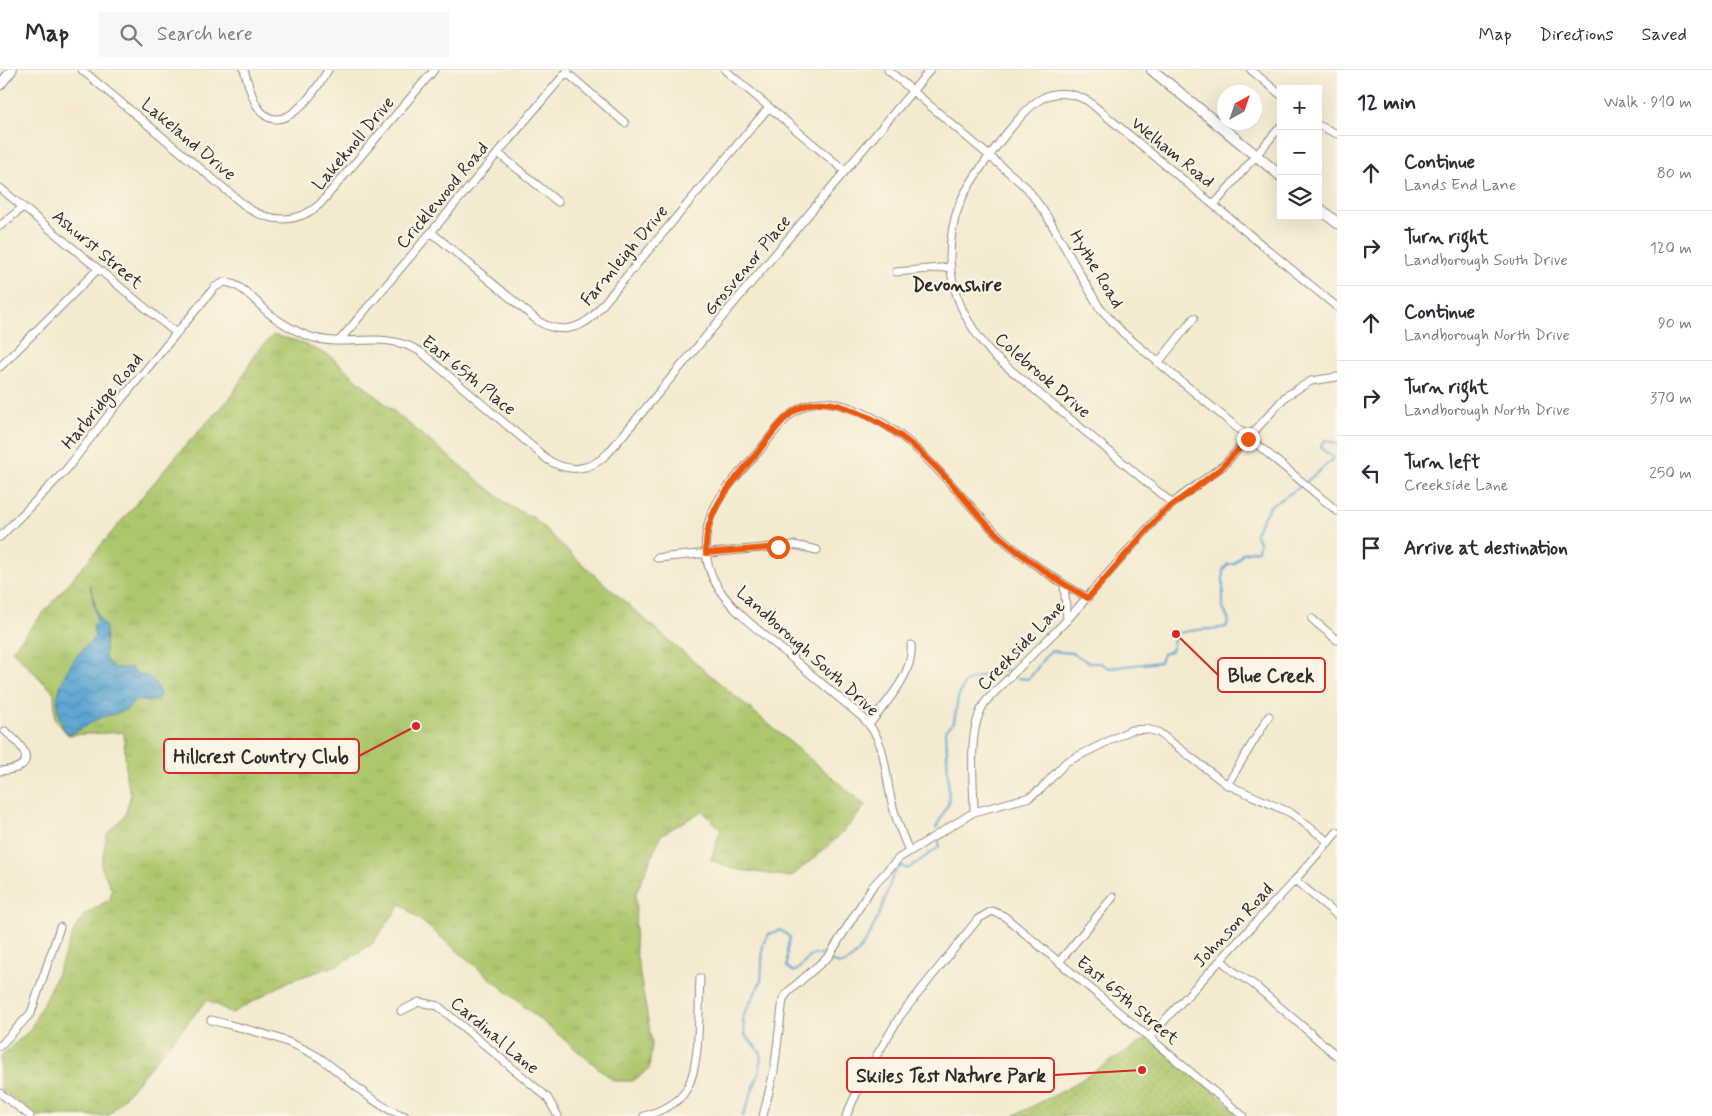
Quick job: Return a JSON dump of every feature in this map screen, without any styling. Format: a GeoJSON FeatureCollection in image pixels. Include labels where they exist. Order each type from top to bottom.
{"type":"FeatureCollection","features":[{"type":"Feature","properties":{"kind":"main road"},"geometry":{"type":"LineString","coordinates":[[1152,70],[1280,175]]}},
{"type":"Feature","properties":{"kind":"main road"},"geometry":{"type":"LineString","coordinates":[[1322,210],[1337,223]]}},
{"type":"Feature","properties":{"kind":"street"},"geometry":{"type":"LineString","coordinates":[[0,85],[12,70]]}},
{"type":"Feature","properties":{"kind":"street","name":"Lakeland Drive"},"geometry":{"type":"LineString","coordinates":[[82,70],[249,209],[264,216],[284,219]]}},
{"type":"Feature","properties":{"kind":"street"},"geometry":{"type":"LineString","coordinates":[[244,70],[257,105],[262,112],[273,118],[285,117],[295,112],[317,88],[328,70]]}},
{"type":"Feature","properties":{"kind":"street","name":"Lakeknoll Drive"},"geometry":{"type":"LineString","coordinates":[[284,219],[303,215],[320,204],[434,70]]}},
{"type":"Feature","properties":{"kind":"street"},"geometry":{"type":"LineString","coordinates":[[725,70],[844,171]]}},
{"type":"Feature","properties":{"kind":"street","name":"Hythe Road"},"geometry":{"type":"LineString","coordinates":[[888,70],[1021,182],[1036,199],[1103,311],[1122,333],[1337,511]]}},
{"type":"Feature","properties":{"kind":"street","name":"Grosvenor Place"},"geometry":{"type":"LineString","coordinates":[[579,468],[595,464],[608,453],[930,70]]}},
{"type":"Feature","properties":{"kind":"street"},"geometry":{"type":"LineString","coordinates":[[1251,70],[1277,92]]}},
{"type":"Feature","properties":{"kind":"street"},"geometry":{"type":"LineString","coordinates":[[567,71],[625,123]]}},
{"type":"Feature","properties":{"kind":"street","name":"Cricklewood Road"},"geometry":{"type":"LineString","coordinates":[[340,340],[567,71]]}},
{"type":"Feature","properties":{"kind":"street","name":"Welham Road"},"geometry":{"type":"LineString","coordinates":[[990,156],[1034,103],[1055,94],[1072,94],[1088,101],[1337,307]]}},
{"type":"Feature","properties":{"kind":"street","name":"Farmleigh Drive"},"geometry":{"type":"LineString","coordinates":[[431,232],[538,322],[556,329],[578,326],[594,315],[769,107]]}},
{"type":"Feature","properties":{"kind":"street"},"geometry":{"type":"LineString","coordinates":[[1322,127],[1337,134]]}},
{"type":"Feature","properties":{"kind":"street"},"geometry":{"type":"LineString","coordinates":[[1214,205],[1278,130]]}},
{"type":"Feature","properties":{"kind":"street"},"geometry":{"type":"LineString","coordinates":[[498,153],[558,202]]}},
{"type":"Feature","properties":{"kind":"street","name":"Colebrook Drive"},"geometry":{"type":"LineString","coordinates":[[990,156],[974,176],[959,204],[951,238],[951,267],[954,286],[963,313],[986,348],[1172,504]]}},
{"type":"Feature","properties":{"kind":"street","name":"Ashurst Street"},"geometry":{"type":"LineString","coordinates":[[0,188],[176,333]]}},
{"type":"Feature","properties":{"kind":"street"},"geometry":{"type":"LineString","coordinates":[[0,226],[23,207]]}},
{"type":"Feature","properties":{"kind":"street"},"geometry":{"type":"LineString","coordinates":[[896,272],[951,267]]}},
{"type":"Feature","properties":{"kind":"street"},"geometry":{"type":"LineString","coordinates":[[0,367],[98,269]]}},
{"type":"Feature","properties":{"kind":"street","name":"East 65th Place"},"geometry":{"type":"LineString","coordinates":[[225,282],[236,285],[269,314],[289,327],[310,336],[340,340],[389,340],[416,349],[548,460],[558,466],[579,468]]}},
{"type":"Feature","properties":{"kind":"street","name":"Harbridge Road"},"geometry":{"type":"LineString","coordinates":[[0,537],[66,470],[176,333],[215,288],[225,282]]}},
{"type":"Feature","properties":{"kind":"street"},"geometry":{"type":"LineString","coordinates":[[1158,363],[1194,318]]}},
{"type":"Feature","properties":{"kind":"street","name":"Creekside Lane"},"geometry":{"type":"LineString","coordinates":[[974,812],[975,732],[980,710],[1088,598],[1153,523],[1172,504],[1220,469],[1293,391],[1311,381],[1337,377]]}},
{"type":"Feature","properties":{"kind":"street","name":"Landborough South Drive"},"geometry":{"type":"LineString","coordinates":[[909,851],[891,800],[884,754],[869,725],[733,608],[715,583],[706,553],[707,530],[714,508],[788,417],[802,407],[827,402],[855,411],[878,422],[907,440],[932,463],[1001,538],[1064,584],[1088,598]]}},
{"type":"Feature","properties":{"kind":"street"},"geometry":{"type":"LineString","coordinates":[[656,558],[794,545],[817,550]]}},
{"type":"Feature","properties":{"kind":"street"},"geometry":{"type":"LineString","coordinates":[[1064,584],[1067,620]]}},
{"type":"Feature","properties":{"kind":"street"},"geometry":{"type":"LineString","coordinates":[[1312,619],[1337,640]]}},
{"type":"Feature","properties":{"kind":"street"},"geometry":{"type":"LineString","coordinates":[[869,725],[907,671],[912,657],[911,645]]}},
{"type":"Feature","properties":{"kind":"street"},"geometry":{"type":"LineString","coordinates":[[1228,785],[1269,716]]}},
{"type":"Feature","properties":{"kind":"street"},"geometry":{"type":"LineString","coordinates":[[763,1116],[774,1071],[780,1007],[783,999],[789,991],[829,956],[875,882],[909,851],[974,812],[1030,797],[1041,789],[1069,760],[1126,732],[1140,728],[1158,732],[1228,785],[1291,813],[1329,842]]}},
{"type":"Feature","properties":{"kind":"street"},"geometry":{"type":"LineString","coordinates":[[0,771],[18,768],[25,756],[22,746],[5,731]]}},
{"type":"Feature","properties":{"kind":"street","name":"Johnson Road"},"geometry":{"type":"LineString","coordinates":[[1149,1036],[1295,880],[1337,832]]}},
{"type":"Feature","properties":{"kind":"street"},"geometry":{"type":"LineString","coordinates":[[1295,880],[1337,915]]}},
{"type":"Feature","properties":{"kind":"street"},"geometry":{"type":"LineString","coordinates":[[1059,962],[1113,897]]}},
{"type":"Feature","properties":{"kind":"street","name":"East 65th Street"},"geometry":{"type":"LineString","coordinates":[[846,1116],[864,1077],[910,1001],[978,919],[992,911],[1004,916],[1243,1116]]}},
{"type":"Feature","properties":{"kind":"street"},"geometry":{"type":"LineString","coordinates":[[0,1046],[31,1013],[60,927]]}},
{"type":"Feature","properties":{"kind":"street"},"geometry":{"type":"LineString","coordinates":[[1221,960],[1233,972],[1253,984],[1337,1056]]}},
{"type":"Feature","properties":{"kind":"street"},"geometry":{"type":"LineString","coordinates":[[644,1116],[672,1104],[688,1087],[695,1057],[700,978]]}},
{"type":"Feature","properties":{"kind":"street","name":"Cardinal Lane"},"geometry":{"type":"LineString","coordinates":[[401,1011],[419,1002],[438,1006],[546,1097],[558,1116]]}},
{"type":"Feature","properties":{"kind":"street"},"geometry":{"type":"LineString","coordinates":[[211,1020],[261,1032],[306,1050],[330,1066],[378,1104],[405,1116]]}},
{"type":"Feature","properties":{"kind":"street"},"geometry":{"type":"LineString","coordinates":[[0,1093],[30,1116]]}},
{"type":"Feature","properties":{"kind":"green space"},"geometry":{"type":"Polygon","coordinates":[[[273,335],[297,341],[330,356],[404,420],[511,507],[534,518],[572,555],[667,639],[865,805],[840,835],[791,877],[734,869],[711,860],[721,829],[702,811],[661,835],[636,893],[635,946],[652,1044],[649,1069],[633,1081],[614,1081],[401,904],[372,944],[338,965],[289,981],[232,1013],[207,1000],[108,1116],[38,1116],[0,1088],[0,1057],[30,1030],[56,976],[75,929],[84,915],[110,899],[112,890],[101,866],[107,834],[125,815],[131,794],[126,778],[124,732],[68,735],[55,720],[54,693],[12,650],[185,446],[231,397],[256,353],[273,335]]]}},
{"type":"Feature","properties":{"kind":"green space"},"geometry":{"type":"Polygon","coordinates":[[[1149,1037],[1243,1116],[1013,1116],[1063,1091],[1149,1037]]]}},
{"type":"Feature","properties":{"kind":"water"},"geometry":{"type":"Polygon","coordinates":[[[90,584],[98,616],[106,628],[105,659],[114,668],[132,668],[137,674],[150,678],[156,684],[160,697],[151,702],[135,700],[129,708],[100,718],[78,731],[68,734],[61,722],[58,695],[68,669],[85,646],[95,637],[93,625],[97,621],[90,584]]]}},
{"type":"Feature","properties":{"kind":"waterway"},"geometry":{"type":"LineString","coordinates":[[1307,481],[1334,457],[1324,451],[1321,446],[1323,442],[1326,440],[1337,444]]}},
{"type":"Feature","properties":{"kind":"waterway"},"geometry":{"type":"LineString","coordinates":[[1018,678],[1028,679],[1051,651],[1072,653],[1090,663],[1100,663],[1109,668],[1160,662],[1163,654],[1171,651],[1176,634],[1226,627],[1229,620],[1223,608],[1223,570],[1228,564],[1234,564],[1243,553],[1258,550],[1259,542],[1255,533],[1269,507],[1300,487]]}},
{"type":"Feature","properties":{"kind":"waterway"},"geometry":{"type":"LineString","coordinates":[[936,828],[949,802],[946,730],[954,722],[958,698],[965,682],[997,670],[1009,671]]}},
{"type":"Feature","properties":{"kind":"waterway"},"geometry":{"type":"LineString","coordinates":[[829,961],[841,964],[849,961],[856,954],[870,934],[895,872],[901,866],[908,869],[939,847],[939,841]]}},
{"type":"Feature","properties":{"kind":"waterway"},"geometry":{"type":"LineString","coordinates":[[743,1116],[760,1070],[761,1053],[745,1035],[743,1017],[761,981],[763,944],[769,934],[780,930],[790,937],[787,950],[787,967],[794,972],[814,954],[822,955]]}},
{"type":"Feature","properties":{"kind":"place","name":"Blue Creek"},"geometry":{"type":"Point","coordinates":[1176,634]}},
{"type":"Feature","properties":{"kind":"place","name":"Hillcrest Country Club"},"geometry":{"type":"Point","coordinates":[416,726]}},
{"type":"Feature","properties":{"kind":"place","name":"Skiles Test Nature Park"},"geometry":{"type":"Point","coordinates":[1142,1070]}},
{"type":"Feature","properties":{"kind":"district","name":"Devonshire"},"geometry":{"type":"Point","coordinates":[957,284]}},
{"type":"Feature","properties":{"kind":"route"},"geometry":{"type":"LineString","coordinates":[[778,547],[706,553],[708,525],[714,508],[722,496],[784,421],[799,408],[813,403],[833,403],[863,414],[893,430],[926,457],[1001,538],[1064,584],[1088,598],[1161,514],[1184,494],[1220,469],[1248,439]]}}]}
